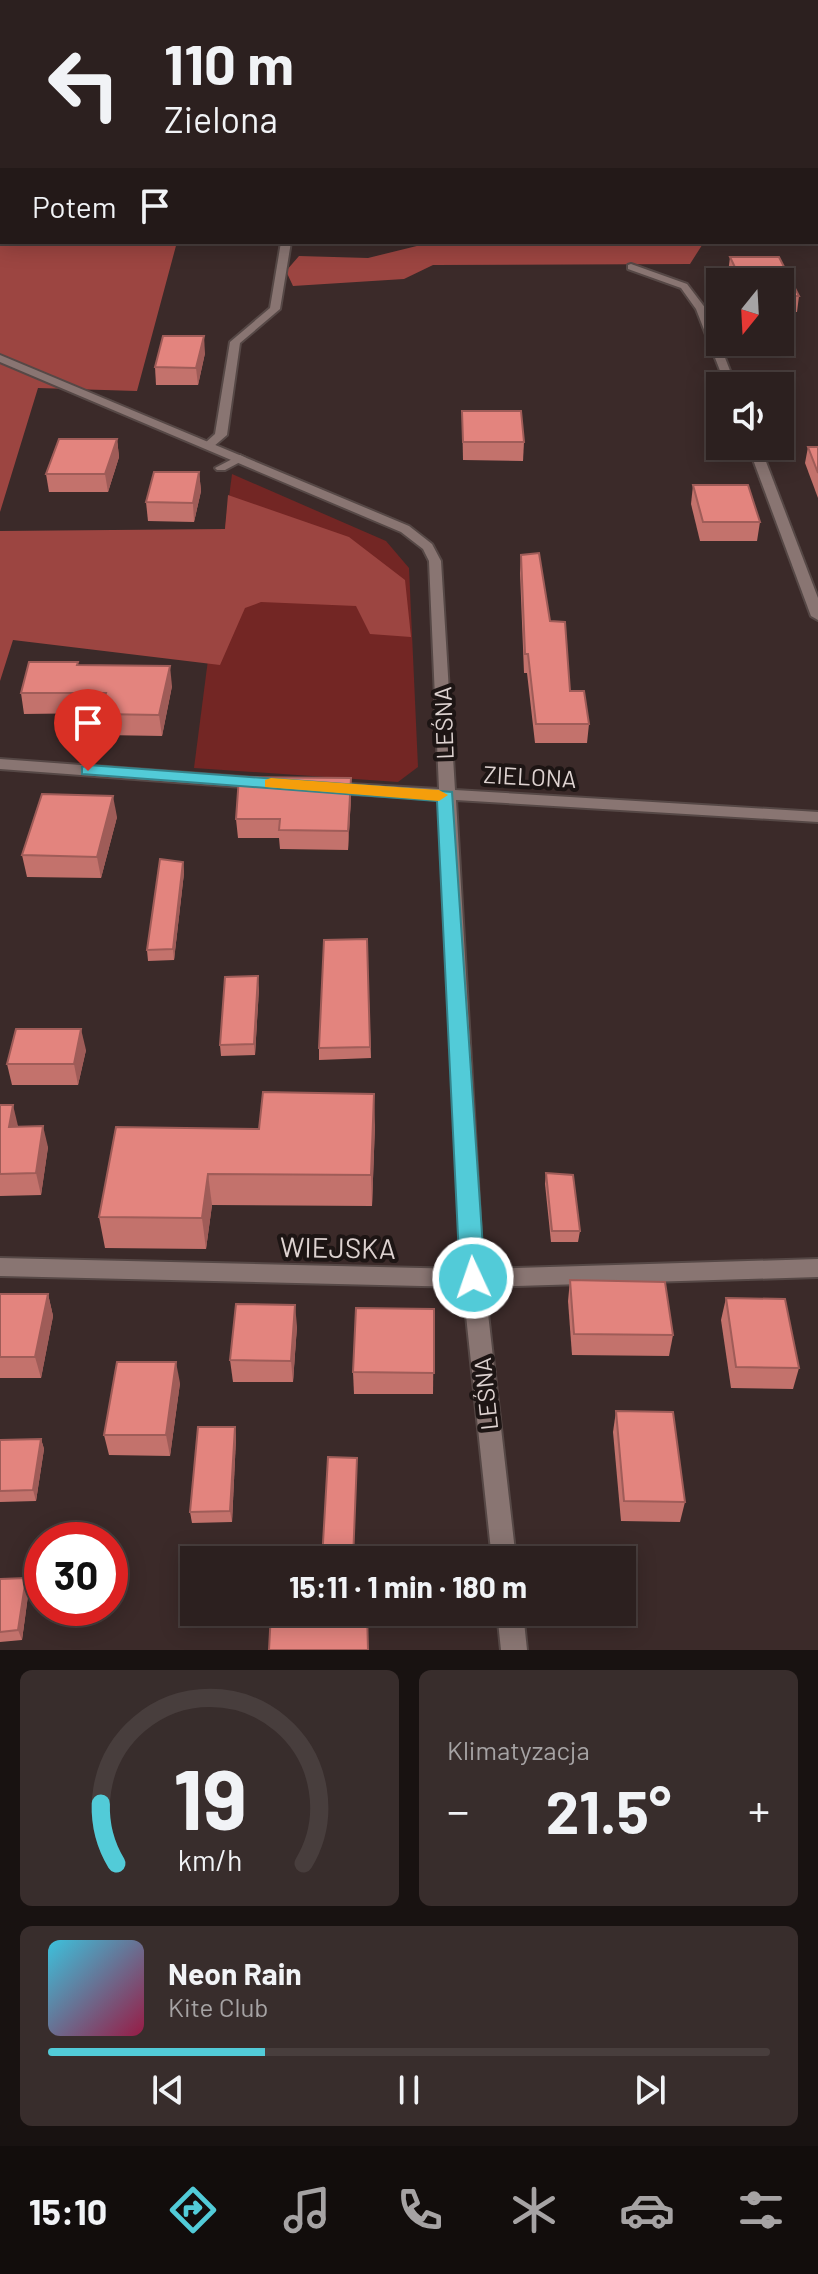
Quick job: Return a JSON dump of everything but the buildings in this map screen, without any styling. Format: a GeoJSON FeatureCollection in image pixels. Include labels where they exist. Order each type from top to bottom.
{"type":"FeatureCollection","features":[{"type":"Feature","properties":{"kind":"street"},"geometry":{"type":"LineString","coordinates":[[209,445],[221,435],[235,342],[275,309],[286,244]]}},
{"type":"Feature","properties":{"kind":"street"},"geometry":{"type":"LineString","coordinates":[[631,267],[684,286],[701,309],[726,372]]}},
{"type":"Feature","properties":{"kind":"street","name":"LEŚNA"},"geometry":{"type":"LineString","coordinates":[[0,358],[405,529],[428,547],[435,561],[473,1278],[502,1546]]}},
{"type":"Feature","properties":{"kind":"street"},"geometry":{"type":"LineString","coordinates":[[221,468],[240,458]]}},
{"type":"Feature","properties":{"kind":"street"},"geometry":{"type":"LineString","coordinates":[[759,460],[818,616]]}},
{"type":"Feature","properties":{"kind":"street"},"geometry":{"type":"LineString","coordinates":[[0,764],[276,784]]}},
{"type":"Feature","properties":{"kind":"street","name":"ZIELONA"},"geometry":{"type":"LineString","coordinates":[[322,787],[818,817]]}},
{"type":"Feature","properties":{"kind":"street","name":"WIEJSKA"},"geometry":{"type":"LineString","coordinates":[[0,1267],[473,1278],[818,1268]]}},
{"type":"Feature","properties":{"kind":"street"},"geometry":{"type":"LineString","coordinates":[[511,1626],[514,1650]]}},
{"type":"Feature","properties":{"kind":"shaded area"},"geometry":{"type":"Polygon","coordinates":[[[176,244],[137,391],[38,388],[0,512],[0,245],[176,244]]]}},
{"type":"Feature","properties":{"kind":"shaded area"},"geometry":{"type":"Polygon","coordinates":[[[425,244],[703,244],[690,264],[433,265],[404,279],[293,286],[286,271],[299,256],[368,258],[425,244]]]}},
{"type":"Feature","properties":{"kind":"shaded area"},"geometry":{"type":"Polygon","coordinates":[[[232,474],[386,541],[409,568],[418,767],[398,782],[194,768],[232,474]]]}},
{"type":"Feature","properties":{"kind":"shaded area"},"geometry":{"type":"Polygon","coordinates":[[[228,495],[349,537],[405,580],[411,637],[370,634],[356,606],[261,602],[245,608],[220,665],[13,640],[0,681],[0,531],[225,529],[228,495]]]}},
{"type":"Feature","properties":{"kind":"slow traffic"},"geometry":{"type":"LineString","coordinates":[[271,783],[439,795]]}},
{"type":"Feature","properties":{"kind":"route"},"geometry":{"type":"LineString","coordinates":[[88,771],[446,796],[473,1278]]}}]}
